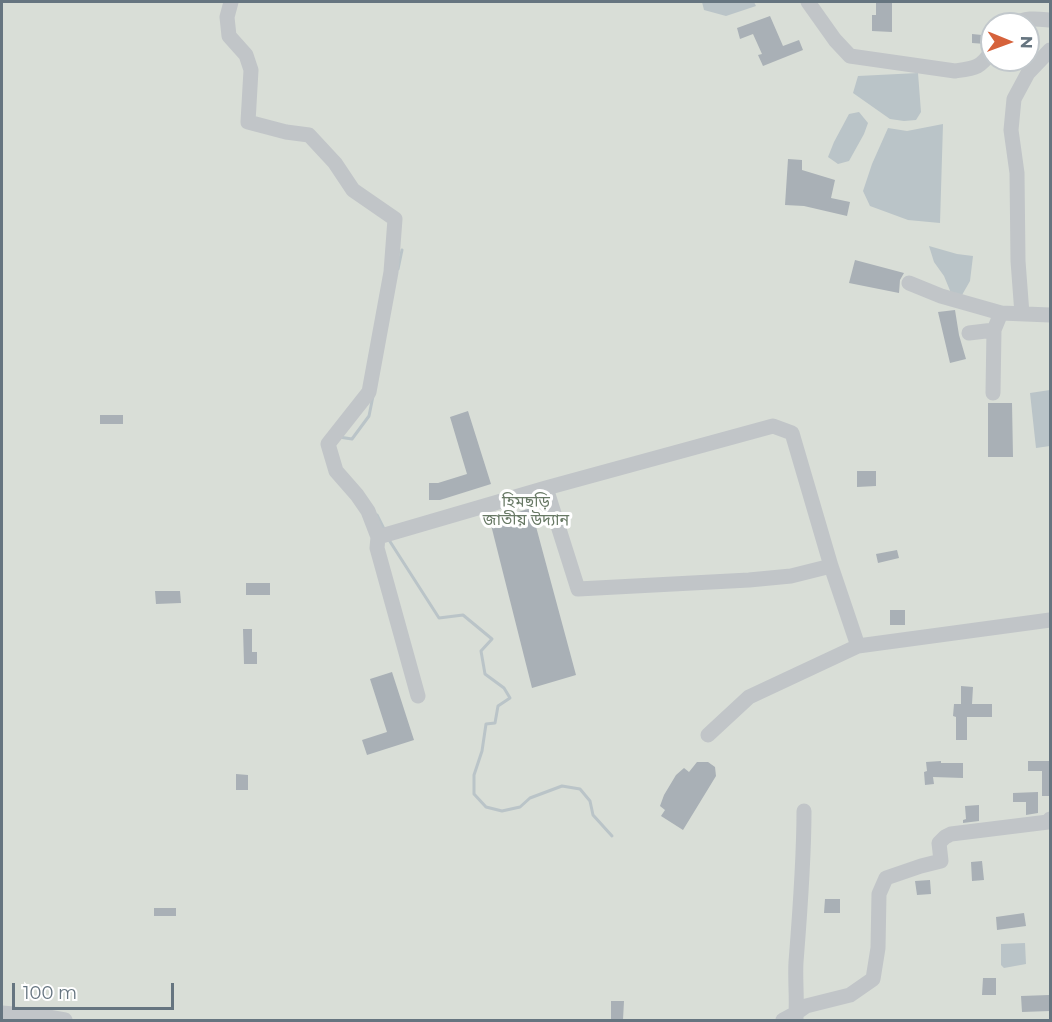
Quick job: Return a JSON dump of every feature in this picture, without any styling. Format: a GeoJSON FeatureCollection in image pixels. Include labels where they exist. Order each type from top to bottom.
{"type":"FeatureCollection","features":[{"type":"Feature","properties":{"kind":"street"},"geometry":{"type":"LineString","coordinates":[[231,2],[227,17],[229,36],[246,55],[251,70],[248,122],[285,132],[309,135],[335,163],[353,190],[395,219],[392,272],[369,392],[328,444],[336,471],[368,511],[378,537],[377,548],[418,696]]}},
{"type":"Feature","properties":{"kind":"street"},"geometry":{"type":"LineString","coordinates":[[808,2],[835,40],[850,56],[956,71],[973,69],[980,65]]}},
{"type":"Feature","properties":{"kind":"street"},"geometry":{"type":"LineString","coordinates":[[1022,314],[1018,261],[1017,173],[1011,130],[1014,99],[1028,73],[1050,50]]}},
{"type":"Feature","properties":{"kind":"street"},"geometry":{"type":"LineString","coordinates":[[909,283],[941,296],[1001,313],[1050,315]]}},
{"type":"Feature","properties":{"kind":"street"},"geometry":{"type":"LineString","coordinates":[[993,393],[994,330],[1001,313]]}},
{"type":"Feature","properties":{"kind":"street"},"geometry":{"type":"LineString","coordinates":[[969,333],[994,330]]}},
{"type":"Feature","properties":{"kind":"street"},"geometry":{"type":"LineString","coordinates":[[378,537],[773,426],[792,432],[831,566],[858,646]]}},
{"type":"Feature","properties":{"kind":"street"},"geometry":{"type":"LineString","coordinates":[[546,488],[578,589],[749,580],[791,576],[831,566]]}},
{"type":"Feature","properties":{"kind":"street"},"geometry":{"type":"LineString","coordinates":[[708,735],[749,697],[858,646],[1050,620]]}},
{"type":"Feature","properties":{"kind":"street"},"geometry":{"type":"LineString","coordinates":[[792,1018],[797,994],[796,965],[804,851],[804,810]]}},
{"type":"Feature","properties":{"kind":"street"},"geometry":{"type":"LineString","coordinates":[[792,1018],[806,1006],[850,995],[873,979],[878,948],[879,894],[886,878],[941,861],[939,843],[951,834],[1048,822],[1050,819]]}},
{"type":"Feature","properties":{"kind":"street"},"geometry":{"type":"LineString","coordinates":[[2,1013],[65,1020]]}},
{"type":"Feature","properties":{"kind":"green space","name":"হিমছড়ি জাতীয় উদ্যান"},"geometry":{"type":"Polygon","coordinates":[[[2,2],[1050,2],[1050,1020],[2,1020],[2,2]]]}},
{"type":"Feature","properties":{"kind":"shaded area"},"geometry":{"type":"Polygon","coordinates":[[[702,2],[754,2],[756,6],[726,16],[704,10],[702,2]]]}},
{"type":"Feature","properties":{"kind":"shaded area"},"geometry":{"type":"Polygon","coordinates":[[[918,73],[921,112],[916,120],[890,119],[853,93],[858,76],[918,73]]]}},
{"type":"Feature","properties":{"kind":"shaded area"},"geometry":{"type":"Polygon","coordinates":[[[859,112],[868,123],[864,134],[849,161],[838,164],[828,157],[834,142],[849,114],[859,112]]]}},
{"type":"Feature","properties":{"kind":"shaded area"},"geometry":{"type":"Polygon","coordinates":[[[943,124],[940,223],[908,220],[870,206],[863,191],[888,128],[907,131],[943,124]]]}},
{"type":"Feature","properties":{"kind":"shaded area"},"geometry":{"type":"Polygon","coordinates":[[[929,246],[973,256],[970,281],[962,295],[951,293],[944,276],[934,262],[929,246]]]}},
{"type":"Feature","properties":{"kind":"shaded area"},"geometry":{"type":"Polygon","coordinates":[[[1050,390],[1050,446],[1036,448],[1030,393],[1050,390]]]}},
{"type":"Feature","properties":{"kind":"shaded area"},"geometry":{"type":"Polygon","coordinates":[[[1025,943],[1026,964],[1004,968],[1001,965],[1001,944],[1025,943]]]}},
{"type":"Feature","properties":{"kind":"building"},"geometry":{"type":"Polygon","coordinates":[[[876,2],[892,2],[892,32],[872,31],[872,15],[876,15],[876,2]]]}},
{"type":"Feature","properties":{"kind":"building"},"geometry":{"type":"Polygon","coordinates":[[[770,16],[783,46],[799,40],[803,50],[763,66],[758,55],[762,54],[753,34],[740,39],[737,28],[770,16]]]}},
{"type":"Feature","properties":{"kind":"building"},"geometry":{"type":"Polygon","coordinates":[[[972,34],[980,35],[980,44],[972,43],[972,34]]]}},
{"type":"Feature","properties":{"kind":"building"},"geometry":{"type":"Polygon","coordinates":[[[788,159],[802,160],[802,170],[835,180],[831,198],[850,202],[847,216],[804,206],[785,205],[788,159]]]}},
{"type":"Feature","properties":{"kind":"building"},"geometry":{"type":"Polygon","coordinates":[[[855,260],[904,273],[900,280],[899,293],[849,283],[855,260]]]}},
{"type":"Feature","properties":{"kind":"building"},"geometry":{"type":"Polygon","coordinates":[[[955,310],[966,359],[950,363],[938,312],[955,310]]]}},
{"type":"Feature","properties":{"kind":"building"},"geometry":{"type":"Polygon","coordinates":[[[988,403],[1012,403],[1013,457],[988,457],[988,403]]]}},
{"type":"Feature","properties":{"kind":"building"},"geometry":{"type":"Polygon","coordinates":[[[468,411],[491,484],[440,500],[429,500],[429,483],[438,483],[467,474],[450,417],[468,411]]]}},
{"type":"Feature","properties":{"kind":"building"},"geometry":{"type":"Polygon","coordinates":[[[100,415],[123,415],[123,424],[100,424],[100,415]]]}},
{"type":"Feature","properties":{"kind":"building"},"geometry":{"type":"Polygon","coordinates":[[[857,471],[876,471],[876,486],[857,487],[857,471]]]}},
{"type":"Feature","properties":{"kind":"building"},"geometry":{"type":"Polygon","coordinates":[[[531,508],[576,675],[532,688],[490,521],[531,508]]]}},
{"type":"Feature","properties":{"kind":"building"},"geometry":{"type":"Polygon","coordinates":[[[897,550],[899,558],[878,563],[876,554],[897,550]]]}},
{"type":"Feature","properties":{"kind":"building"},"geometry":{"type":"Polygon","coordinates":[[[246,583],[270,583],[270,595],[246,595],[246,583]]]}},
{"type":"Feature","properties":{"kind":"building"},"geometry":{"type":"Polygon","coordinates":[[[155,591],[180,591],[181,603],[156,604],[155,591]]]}},
{"type":"Feature","properties":{"kind":"building"},"geometry":{"type":"Polygon","coordinates":[[[890,610],[905,610],[905,625],[890,625],[890,610]]]}},
{"type":"Feature","properties":{"kind":"building"},"geometry":{"type":"Polygon","coordinates":[[[243,629],[252,629],[252,652],[257,652],[257,664],[244,664],[243,629]]]}},
{"type":"Feature","properties":{"kind":"building"},"geometry":{"type":"Polygon","coordinates":[[[392,672],[414,740],[367,755],[362,740],[387,732],[370,679],[392,672]]]}},
{"type":"Feature","properties":{"kind":"building"},"geometry":{"type":"Polygon","coordinates":[[[961,686],[973,687],[972,704],[992,704],[992,717],[967,717],[967,740],[956,740],[956,717],[953,716],[954,704],[961,704],[961,686]]]}},
{"type":"Feature","properties":{"kind":"building"},"geometry":{"type":"Polygon","coordinates":[[[941,761],[941,763],[963,763],[963,778],[933,777],[934,784],[925,785],[926,762],[941,761]]]}},
{"type":"Feature","properties":{"kind":"building"},"geometry":{"type":"Polygon","coordinates":[[[1028,761],[1050,761],[1050,796],[1042,796],[1042,771],[1028,771],[1028,761]]]}},
{"type":"Feature","properties":{"kind":"building"},"geometry":{"type":"Polygon","coordinates":[[[697,762],[708,762],[715,767],[716,776],[683,830],[661,816],[665,810],[660,806],[676,775],[684,768],[689,772],[697,762]]]}},
{"type":"Feature","properties":{"kind":"building"},"geometry":{"type":"Polygon","coordinates":[[[236,774],[248,775],[248,790],[236,790],[236,774]]]}},
{"type":"Feature","properties":{"kind":"building"},"geometry":{"type":"Polygon","coordinates":[[[1038,792],[1038,813],[1026,815],[1026,802],[1013,802],[1013,793],[1038,792]]]}},
{"type":"Feature","properties":{"kind":"building"},"geometry":{"type":"Polygon","coordinates":[[[979,805],[979,821],[963,823],[966,819],[965,806],[979,805]]]}},
{"type":"Feature","properties":{"kind":"building"},"geometry":{"type":"Polygon","coordinates":[[[982,861],[984,880],[972,881],[971,862],[982,861]]]}},
{"type":"Feature","properties":{"kind":"building"},"geometry":{"type":"Polygon","coordinates":[[[930,880],[931,894],[917,895],[915,881],[930,880]]]}},
{"type":"Feature","properties":{"kind":"building"},"geometry":{"type":"Polygon","coordinates":[[[825,899],[840,899],[840,913],[824,913],[825,899]]]}},
{"type":"Feature","properties":{"kind":"building"},"geometry":{"type":"Polygon","coordinates":[[[154,908],[176,908],[176,916],[154,916],[154,908]]]}},
{"type":"Feature","properties":{"kind":"building"},"geometry":{"type":"Polygon","coordinates":[[[1024,913],[1026,926],[997,930],[996,917],[1024,913]]]}},
{"type":"Feature","properties":{"kind":"building"},"geometry":{"type":"Polygon","coordinates":[[[983,978],[996,978],[996,995],[982,995],[983,978]]]}},
{"type":"Feature","properties":{"kind":"building"},"geometry":{"type":"Polygon","coordinates":[[[1049,995],[1050,1011],[1022,1012],[1021,996],[1049,995]]]}},
{"type":"Feature","properties":{"kind":"building"},"geometry":{"type":"Polygon","coordinates":[[[611,1001],[624,1001],[623,1020],[611,1020],[611,1001]]]}},
{"type":"Feature","properties":{"kind":"waterway"},"geometry":{"type":"LineString","coordinates":[[398,269],[402,250]]}},
{"type":"Feature","properties":{"kind":"waterway"},"geometry":{"type":"LineString","coordinates":[[339,437],[352,439],[369,416],[373,396]]}},
{"type":"Feature","properties":{"kind":"waterway"},"geometry":{"type":"LineString","coordinates":[[377,515],[385,531]]}},
{"type":"Feature","properties":{"kind":"waterway"},"geometry":{"type":"LineString","coordinates":[[389,540],[439,618],[463,615],[492,639],[481,651],[485,674],[504,688],[510,698],[498,706],[495,723],[486,724],[482,751],[474,775],[474,794],[486,807],[502,811],[520,807],[530,798],[562,786],[580,789],[590,801],[593,815],[612,836]]}}]}
